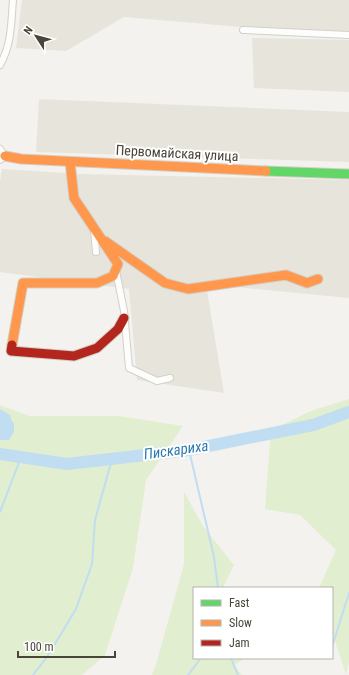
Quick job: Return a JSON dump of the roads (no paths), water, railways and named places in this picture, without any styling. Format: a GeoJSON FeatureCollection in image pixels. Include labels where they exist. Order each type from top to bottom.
{"type":"FeatureCollection","features":[{"type":"Feature","properties":{"kind":"street"},"geometry":{"type":"LineString","coordinates":[[0,65],[5,56],[11,36],[13,0]]}},
{"type":"Feature","properties":{"kind":"street"},"geometry":{"type":"LineString","coordinates":[[243,30],[349,35]]}},
{"type":"Feature","properties":{"kind":"street","name":"Первомайская улица"},"geometry":{"type":"LineString","coordinates":[[2,155],[21,159],[70,162],[349,174]]}},
{"type":"Feature","properties":{"kind":"street"},"geometry":{"type":"LineString","coordinates":[[70,162],[74,198],[118,264],[113,276],[97,283],[23,283],[11,351],[74,356],[97,348],[118,329],[124,318]]}},
{"type":"Feature","properties":{"kind":"street"},"geometry":{"type":"LineString","coordinates":[[94,227],[96,252]]}},
{"type":"Feature","properties":{"kind":"street"},"geometry":{"type":"LineString","coordinates":[[101,238],[165,284],[188,289],[286,275],[307,283],[318,278]]}},
{"type":"Feature","properties":{"kind":"street"},"geometry":{"type":"LineString","coordinates":[[116,269],[124,318],[129,368],[157,381],[170,378]]}},
{"type":"Feature","properties":{"kind":"water"},"geometry":{"type":"Polygon","coordinates":[[[0,409],[10,415],[14,424],[14,432],[9,440],[0,440],[0,409]]]}},
{"type":"Feature","properties":{"kind":"waterway","name":"Пискариха"},"geometry":{"type":"LineString","coordinates":[[0,454],[67,464],[189,450],[313,425],[349,412]]}},
{"type":"Feature","properties":{"kind":"waterway"},"geometry":{"type":"LineString","coordinates":[[189,450],[214,557],[218,587]]}},
{"type":"Feature","properties":{"kind":"waterway"},"geometry":{"type":"LineString","coordinates":[[0,512],[21,457]]}},
{"type":"Feature","properties":{"kind":"waterway"},"geometry":{"type":"LineString","coordinates":[[33,675],[47,657],[76,609],[92,564],[95,520],[112,459]]}},
{"type":"Feature","properties":{"kind":"waterway"},"geometry":{"type":"LineString","coordinates":[[333,644],[349,593]]}},
{"type":"Feature","properties":{"kind":"waterway"},"geometry":{"type":"LineString","coordinates":[[188,675],[200,659]]}},
{"type":"Feature","properties":{"kind":"waterway"},"geometry":{"type":"LineString","coordinates":[[231,659],[238,675]]}}]}
